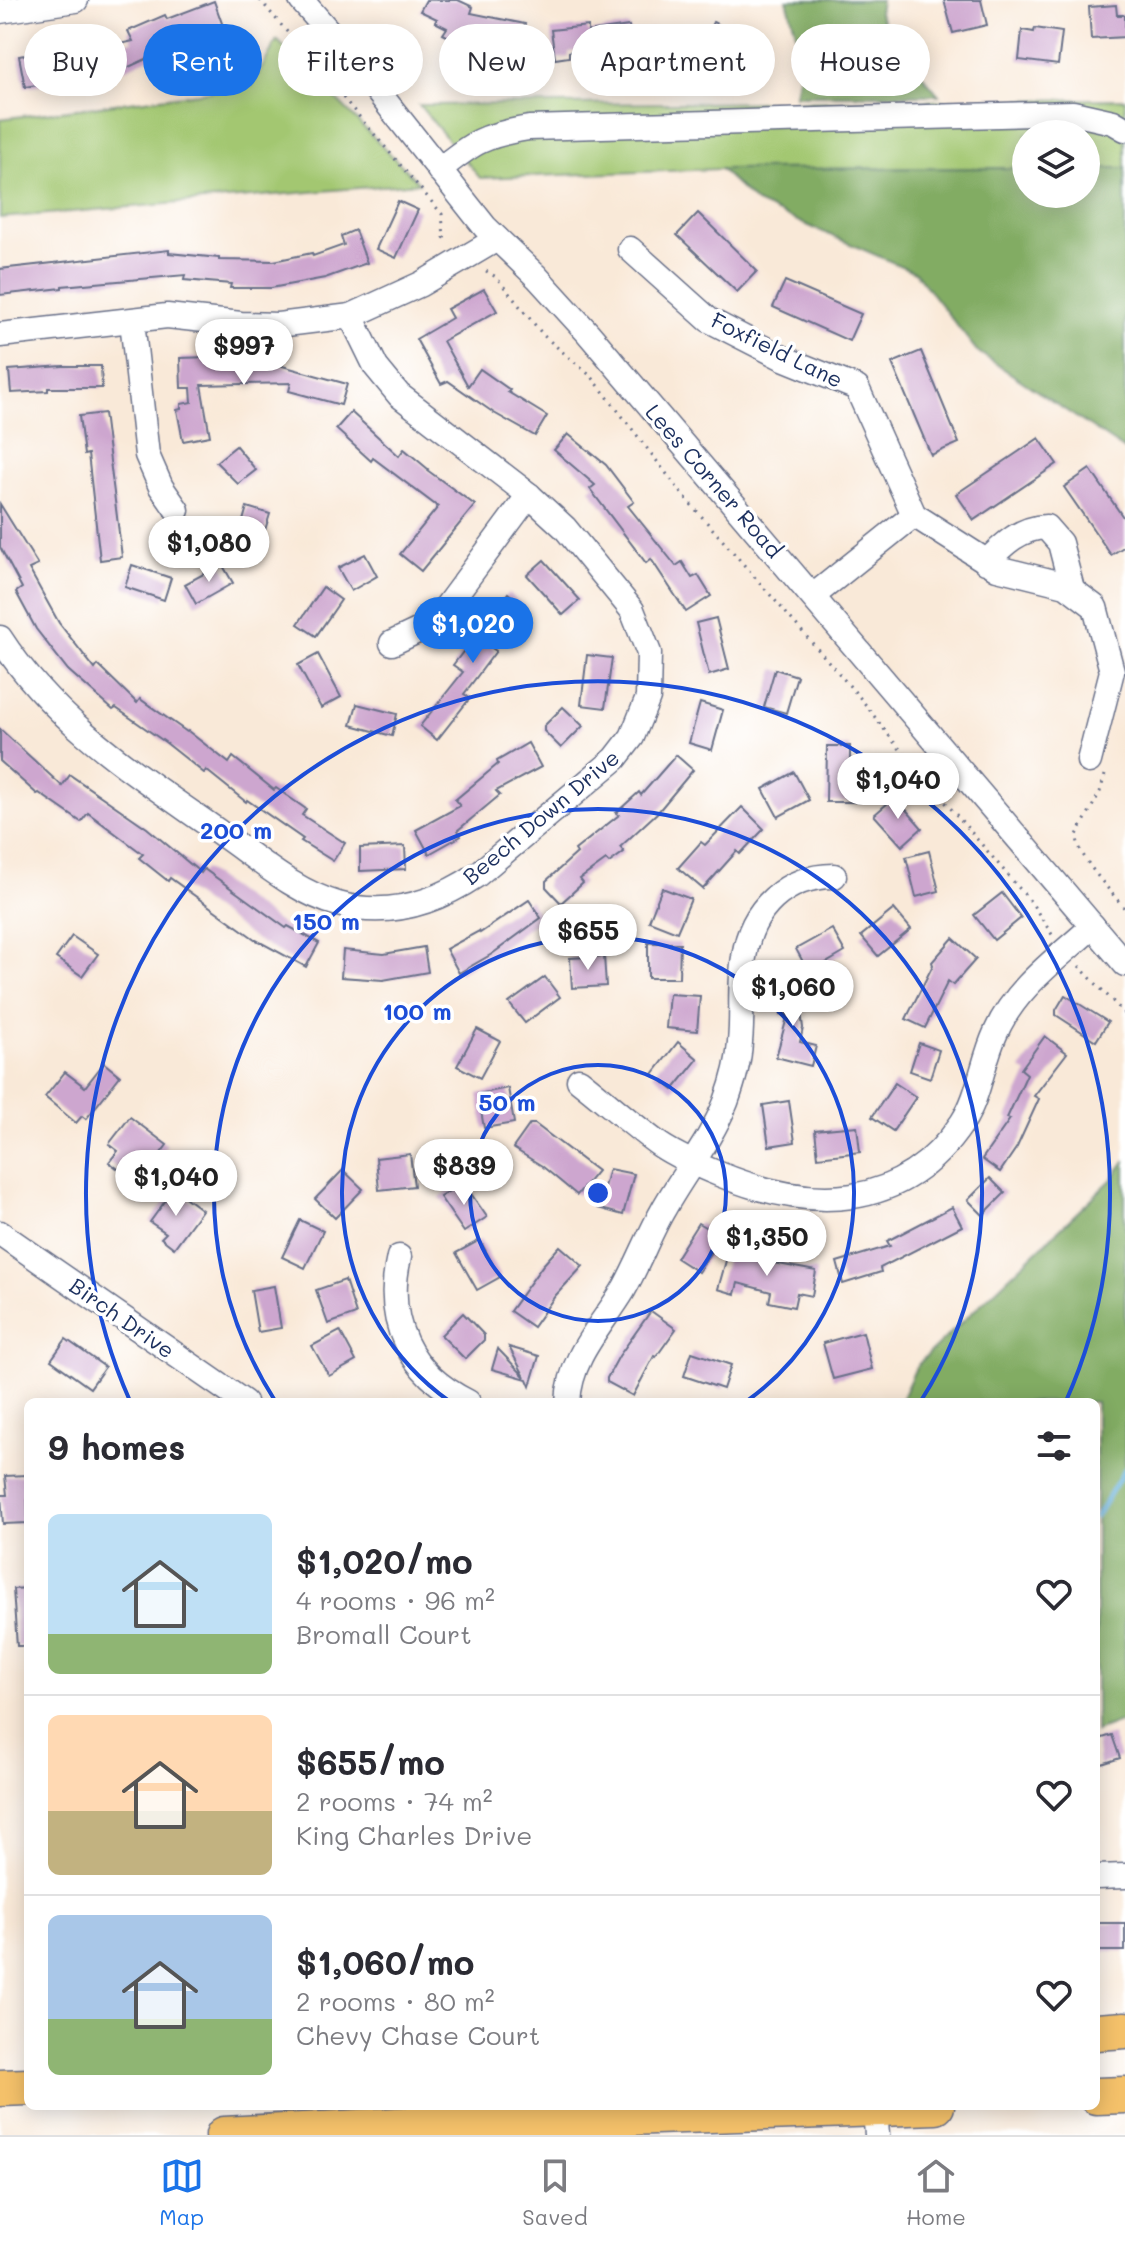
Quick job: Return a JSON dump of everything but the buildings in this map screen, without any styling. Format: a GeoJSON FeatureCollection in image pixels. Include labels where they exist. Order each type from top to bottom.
{"type":"FeatureCollection","features":[{"type":"Feature","properties":{"kind":"highway"},"geometry":{"type":"LineString","coordinates":[[1100,2032],[1125,2030]]}},
{"type":"Feature","properties":{"kind":"highway"},"geometry":{"type":"LineString","coordinates":[[0,2088],[24,2087]]}},
{"type":"Feature","properties":{"kind":"highway"},"geometry":{"type":"LineString","coordinates":[[1100,2096],[1125,2095]]}},
{"type":"Feature","properties":{"kind":"highway"},"geometry":{"type":"LineString","coordinates":[[224,2135],[636,2120],[876,2122],[921,2110]]}},
{"type":"Feature","properties":{"kind":"street"},"geometry":{"type":"LineString","coordinates":[[0,11],[76,0]]}},
{"type":"Feature","properties":{"kind":"street","name":"Lees Corner Road"},"geometry":{"type":"LineString","coordinates":[[301,0],[497,239],[588,333],[1125,964]]}},
{"type":"Feature","properties":{"kind":"street"},"geometry":{"type":"LineString","coordinates":[[439,170],[467,148],[495,133],[529,128],[1073,113],[1113,122],[1125,129]]}},
{"type":"Feature","properties":{"kind":"street"},"geometry":{"type":"LineString","coordinates":[[0,335],[167,316],[278,325],[351,316],[421,284],[497,239]]}},
{"type":"Feature","properties":{"kind":"street","name":"Foxfield Lane"},"geometry":{"type":"LineString","coordinates":[[630,249],[709,320],[783,358],[857,388],[914,515]]}},
{"type":"Feature","properties":{"kind":"street","name":"Beech Down Drive"},"geometry":{"type":"LineString","coordinates":[[0,638],[34,685],[84,735],[293,884],[339,904],[365,909],[404,907],[454,889],[477,875],[615,759],[632,737],[648,698],[649,653],[632,610],[565,528],[529,495],[399,395],[376,367],[351,316]]}},
{"type":"Feature","properties":{"kind":"street"},"geometry":{"type":"LineString","coordinates":[[132,321],[147,455],[161,487],[177,510]]}},
{"type":"Feature","properties":{"kind":"street"},"geometry":{"type":"LineString","coordinates":[[392,643],[426,627],[441,614],[529,495]]}},
{"type":"Feature","properties":{"kind":"street"},"geometry":{"type":"LineString","coordinates":[[813,596],[914,515],[997,568],[1066,585],[1095,607],[1112,671],[1089,761]]}},
{"type":"Feature","properties":{"kind":"street"},"geometry":{"type":"LineString","coordinates":[[986,562],[1004,544],[1029,528],[1046,527],[1060,543],[1072,589]]}},
{"type":"Feature","properties":{"kind":"street"},"geometry":{"type":"LineString","coordinates":[[569,1398],[575,1369],[585,1345],[623,1289],[663,1210],[716,1125],[735,1074],[742,1020],[744,955],[757,921],[786,887],[816,876],[834,876]]}},
{"type":"Feature","properties":{"kind":"street"},"geometry":{"type":"LineString","coordinates":[[579,1080],[661,1146],[693,1164],[752,1188],[798,1198],[848,1197],[897,1181],[927,1161],[952,1136],[972,1104],[991,1043],[1002,1020],[1022,991],[1093,926]]}},
{"type":"Feature","properties":{"kind":"street","name":"Birch Drive"},"geometry":{"type":"LineString","coordinates":[[0,1233],[238,1398]]}},
{"type":"Feature","properties":{"kind":"street"},"geometry":{"type":"LineString","coordinates":[[399,1257],[393,1302],[402,1335],[410,1352],[435,1382],[461,1398]]}},
{"type":"Feature","properties":{"kind":"street"},"geometry":{"type":"LineString","coordinates":[[1100,1877],[1125,1876]]}},
{"type":"Feature","properties":{"kind":"path"},"geometry":{"type":"LineString","coordinates":[[260,0],[442,214],[444,237],[462,260],[496,277],[544,336],[592,377],[683,495],[744,562],[1031,902],[1066,951],[1125,1014]]}},
{"type":"Feature","properties":{"kind":"path"},"geometry":{"type":"LineString","coordinates":[[1089,761],[1105,775],[1100,792],[1077,835],[1077,843],[1125,909]]}},
{"type":"Feature","properties":{"kind":"green space"},"geometry":{"type":"Polygon","coordinates":[[[787,0],[881,0],[879,13],[884,24],[794,24],[787,0]]]}},
{"type":"Feature","properties":{"kind":"green space"},"geometry":{"type":"Polygon","coordinates":[[[277,40],[278,96],[333,96],[419,183],[0,218],[0,119],[176,96],[262,96],[262,68],[277,40]]]}},
{"type":"Feature","properties":{"kind":"green space"},"geometry":{"type":"Polygon","coordinates":[[[930,84],[939,95],[930,95],[930,84]]]}},
{"type":"Feature","properties":{"kind":"green space"},"geometry":{"type":"Polygon","coordinates":[[[1125,99],[1125,168],[1100,168],[1100,120],[1012,120],[1012,168],[720,169],[480,178],[419,105],[1125,99]]]}},
{"type":"Feature","properties":{"kind":"green space"},"geometry":{"type":"Polygon","coordinates":[[[1012,168],[1012,208],[1100,208],[1100,168],[1125,168],[1125,450],[977,351],[915,272],[756,203],[720,169],[1012,168]]]}},
{"type":"Feature","properties":{"kind":"green space"},"geometry":{"type":"Polygon","coordinates":[[[1125,1161],[1125,1720],[1100,1729],[1100,1398],[902,1398],[917,1365],[1111,1180],[1125,1161]]]}},
{"type":"Feature","properties":{"kind":"waterway"},"geometry":{"type":"LineString","coordinates":[[1100,1510],[1125,1469]]}}]}
